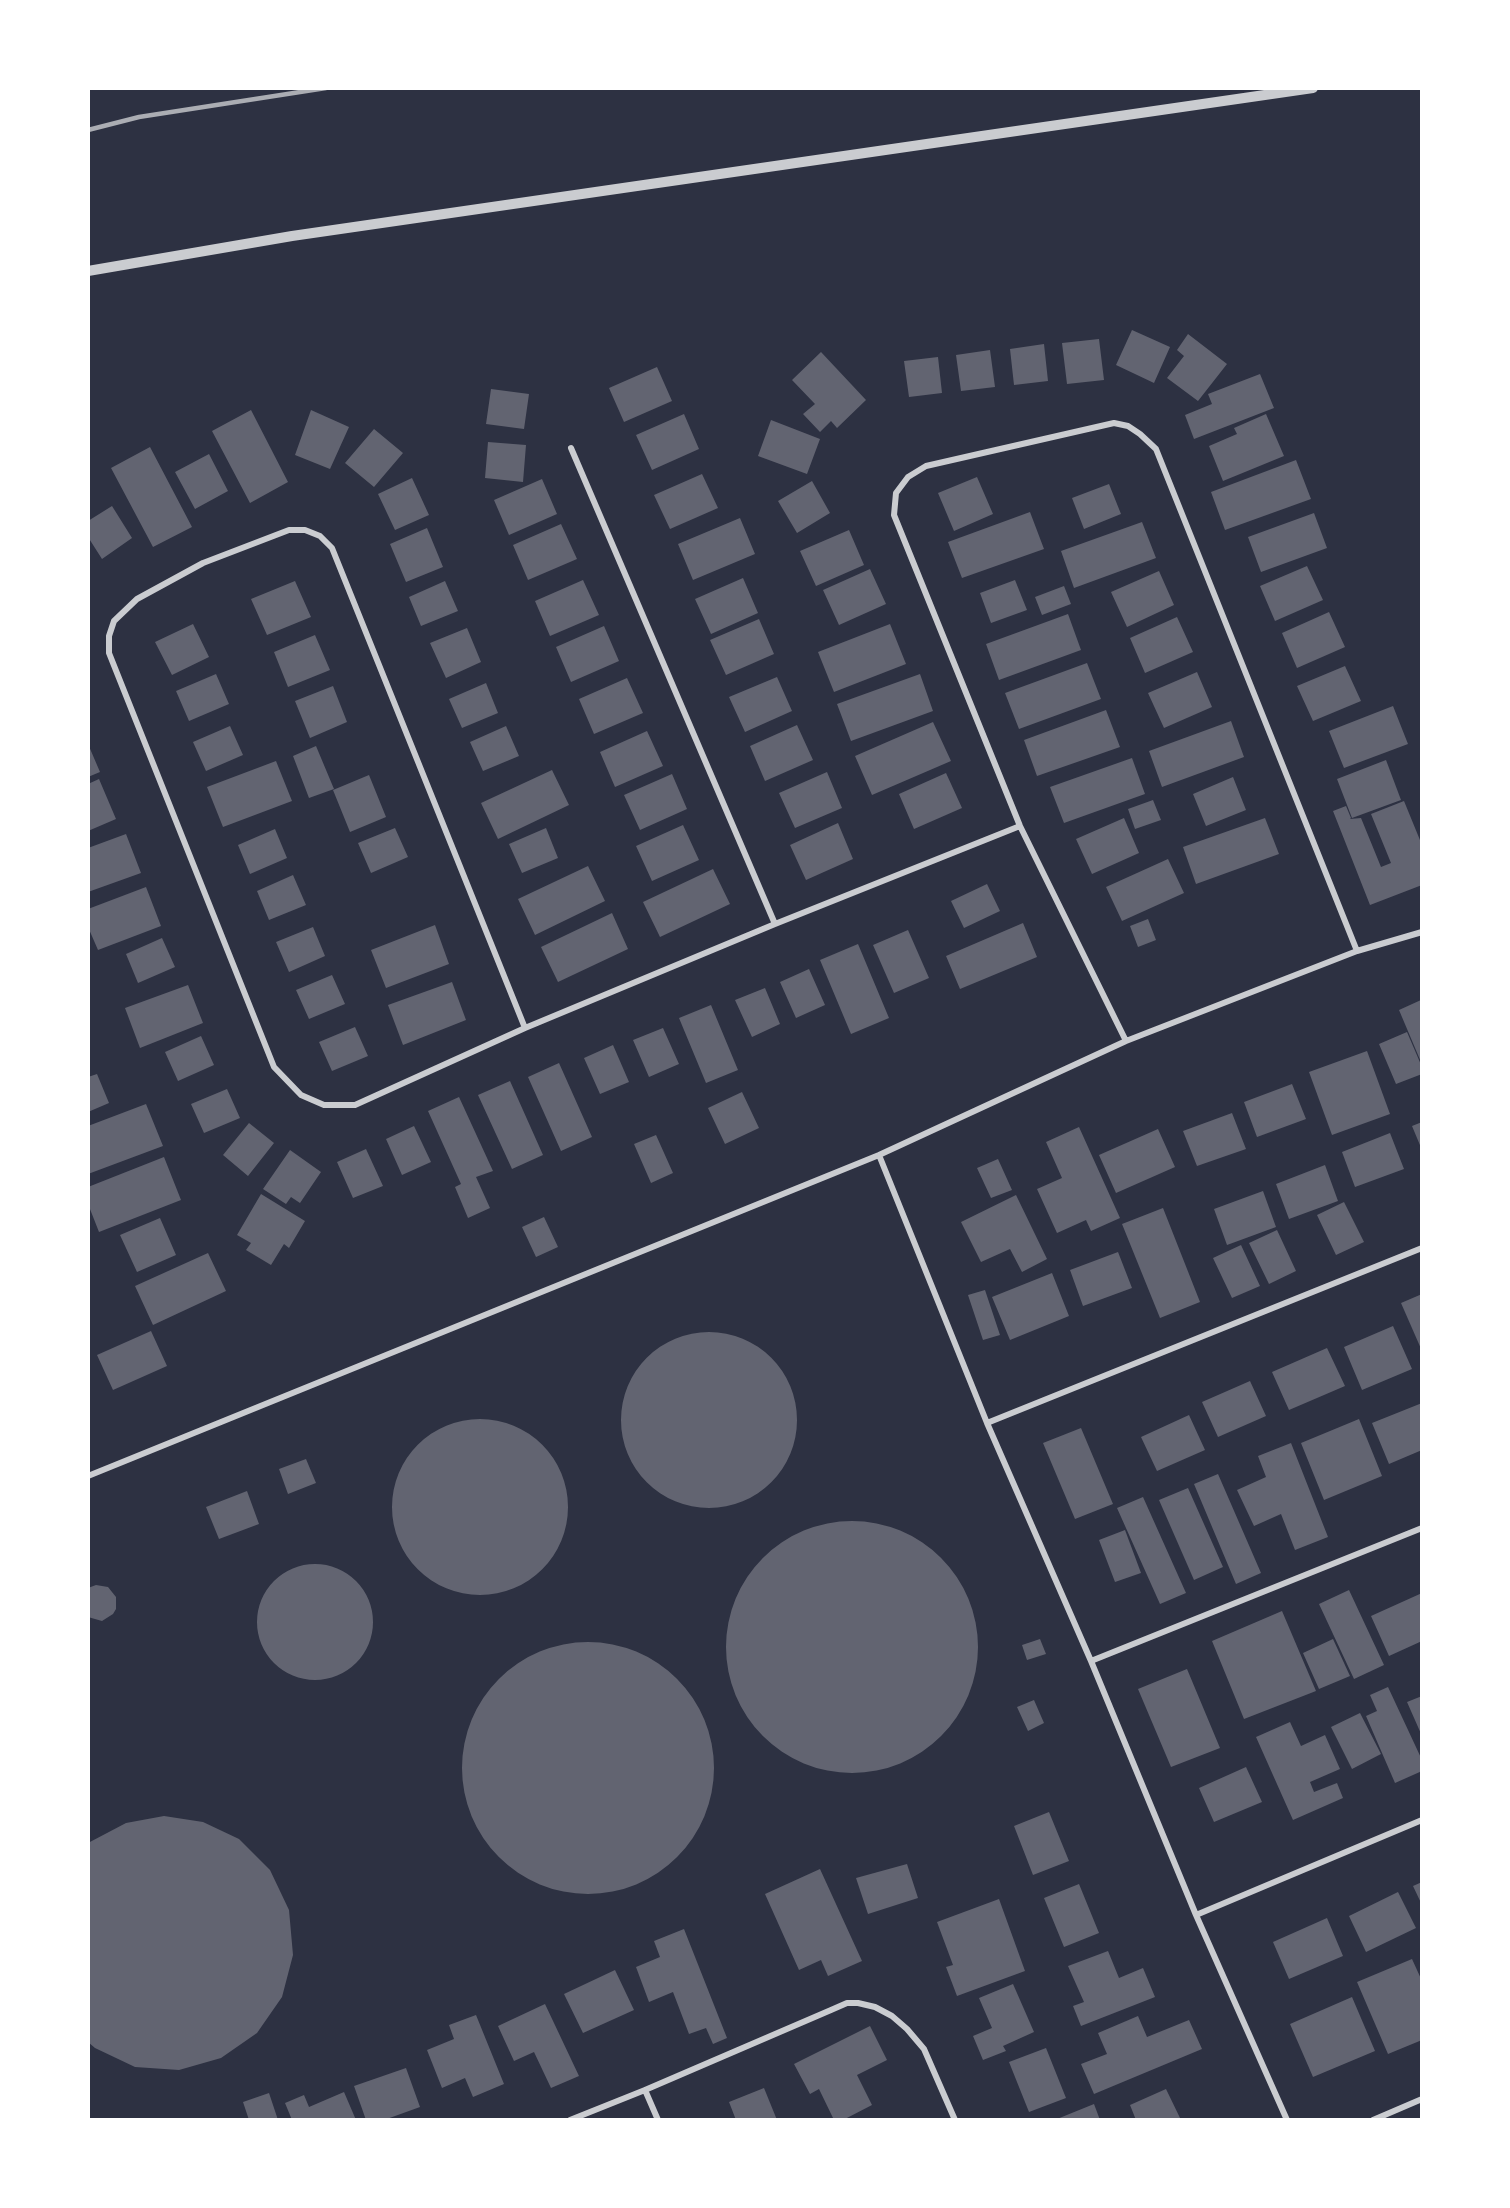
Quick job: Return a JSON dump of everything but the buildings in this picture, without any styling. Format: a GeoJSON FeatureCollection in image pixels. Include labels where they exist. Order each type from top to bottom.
{"type":"FeatureCollection","features":[{"type":"Feature","properties":{"kind":"street"},"geometry":{"type":"LineString","coordinates":[[88,271],[292,236],[1313,88]]}},
{"type":"Feature","properties":{"kind":"street"},"geometry":{"type":"LineString","coordinates":[[1126,1041],[1020,826],[894,515],[896,493],[908,477],[926,466],[1114,423],[1128,426],[1156,449],[1357,951]]}},
{"type":"Feature","properties":{"kind":"street"},"geometry":{"type":"LineString","coordinates":[[571,448],[775,924]]}},
{"type":"Feature","properties":{"kind":"street"},"geometry":{"type":"LineString","coordinates":[[525,1028],[332,548],[320,536],[305,530],[289,530],[202,563],[137,600],[114,621],[109,636],[109,653],[274,1067],[301,1095],[324,1105],[356,1105],[525,1028],[775,924],[1020,826]]}},
{"type":"Feature","properties":{"kind":"street"},"geometry":{"type":"LineString","coordinates":[[88,1476],[879,1155],[1126,1041],[1357,951],[1422,932]]}},
{"type":"Feature","properties":{"kind":"street"},"geometry":{"type":"LineString","coordinates":[[879,1155],[987,1423],[1196,1915],[1287,2120]]}},
{"type":"Feature","properties":{"kind":"street"},"geometry":{"type":"LineString","coordinates":[[987,1423],[1422,1248]]}},
{"type":"Feature","properties":{"kind":"street"},"geometry":{"type":"LineString","coordinates":[[1090,1661],[1422,1528]]}},
{"type":"Feature","properties":{"kind":"street"},"geometry":{"type":"LineString","coordinates":[[1196,1915],[1422,1820]]}},
{"type":"Feature","properties":{"kind":"street"},"geometry":{"type":"LineString","coordinates":[[570,2120],[839,2007],[858,2003],[875,2007],[892,2016],[924,2049],[955,2120]]}},
{"type":"Feature","properties":{"kind":"street"},"geometry":{"type":"LineString","coordinates":[[645,2090],[658,2120]]}},
{"type":"Feature","properties":{"kind":"street"},"geometry":{"type":"LineString","coordinates":[[1373,2120],[1422,2099]]}},
{"type":"Feature","properties":{"kind":"railway"},"geometry":{"type":"LineString","coordinates":[[88,130],[139,117],[326,88]]}}]}
